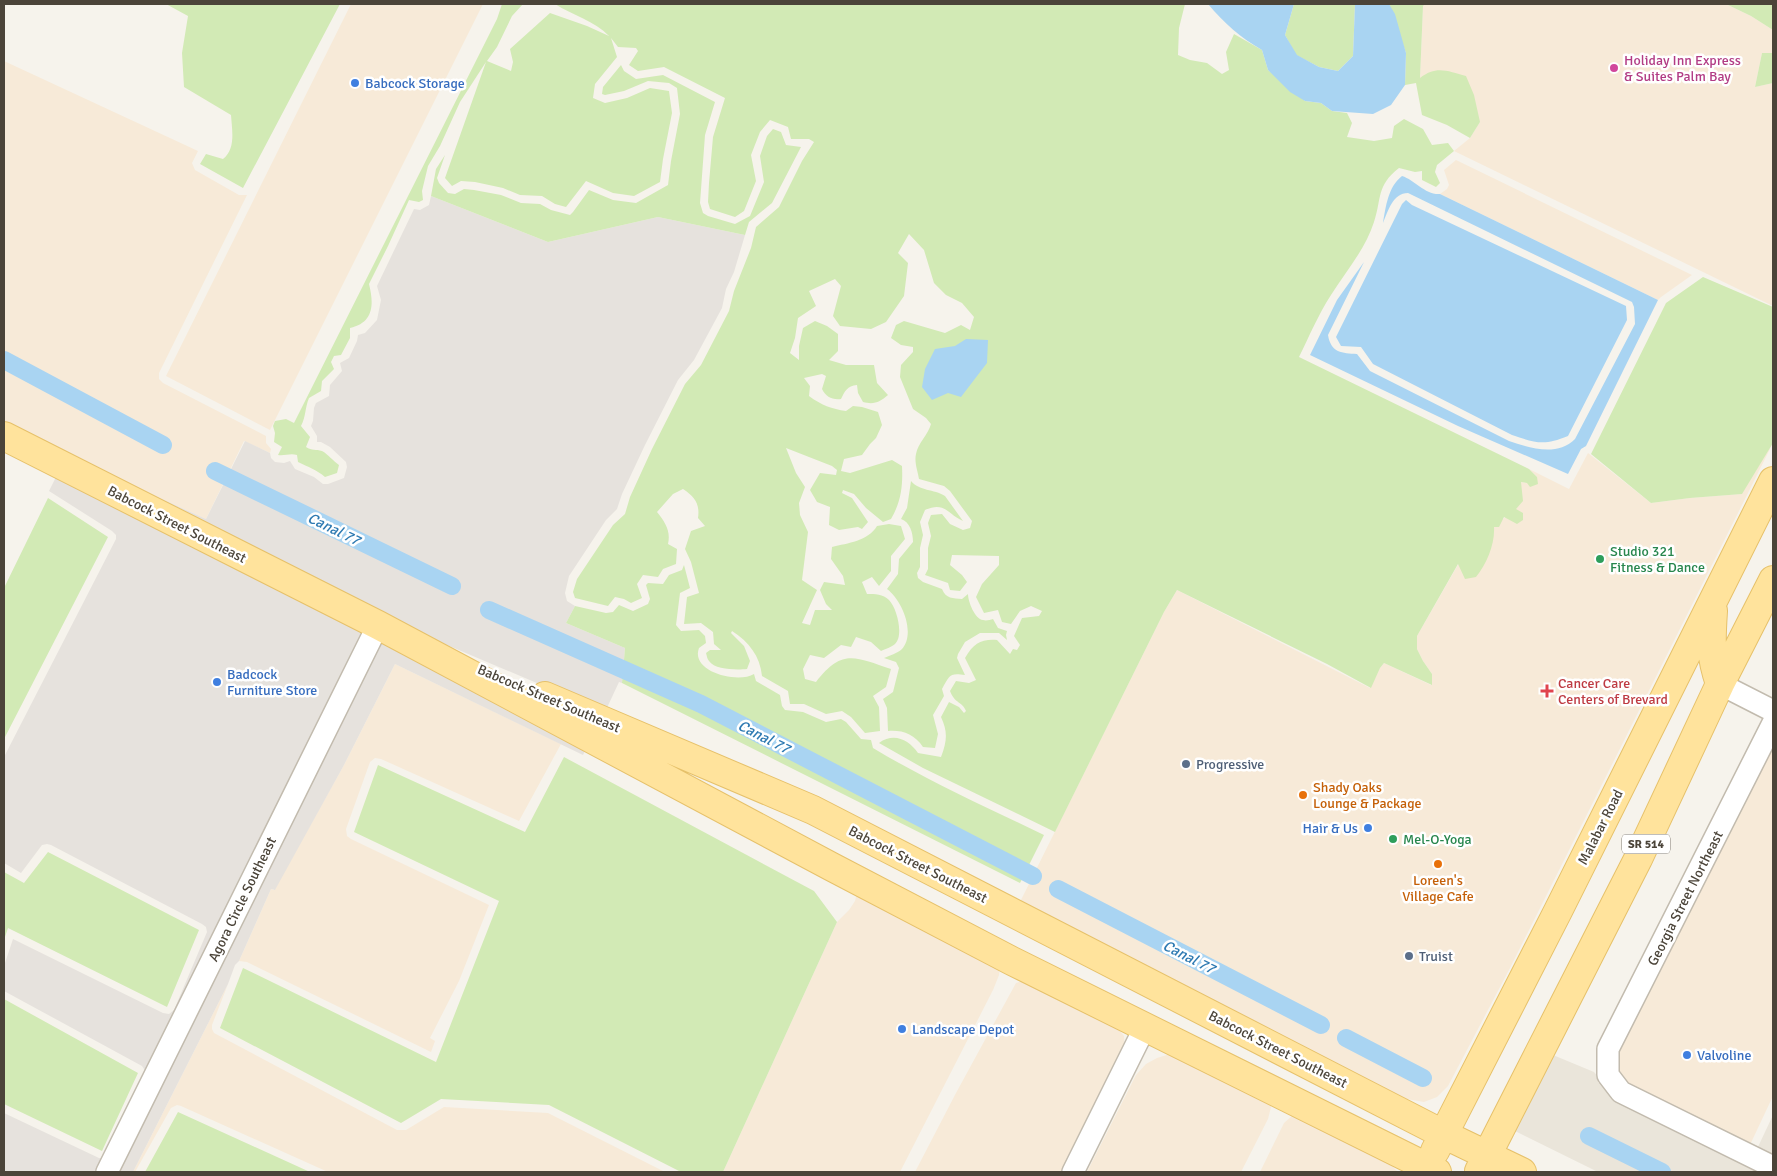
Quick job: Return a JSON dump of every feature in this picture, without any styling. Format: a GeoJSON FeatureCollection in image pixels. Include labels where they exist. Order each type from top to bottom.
{"type":"FeatureCollection","features":[{"type":"Feature","properties":{"kind":"main road","name":"Babcock Street Southeast"},"geometry":{"type":"LineString","coordinates":[[4,436],[378,625],[1012,961],[1429,1170]]}},
{"type":"Feature","properties":{"kind":"main road","name":"Malabar Road"},"geometry":{"type":"LineString","coordinates":[[1429,1170],[1444,1134],[1773,481]]}},
{"type":"Feature","properties":{"kind":"main road","name":"SR 514"},"geometry":{"type":"LineString","coordinates":[[1483,1164],[1638,860],[1720,684],[1773,580]]}},
{"type":"Feature","properties":{"kind":"main road"},"geometry":{"type":"LineString","coordinates":[[1714,599],[1711,646],[1713,664],[1720,684]]}},
{"type":"Feature","properties":{"kind":"main road","name":"Babcock Street Southeast"},"geometry":{"type":"LineString","coordinates":[[378,625],[812,810],[1444,1134],[1483,1164],[1522,1172]]}},
{"type":"Feature","properties":{"kind":"street","name":"Agora Circle Southeast"},"geometry":{"type":"LineString","coordinates":[[106,1172],[378,625]]}},
{"type":"Feature","properties":{"kind":"street"},"geometry":{"type":"LineString","coordinates":[[1720,684],[1773,711]]}},
{"type":"Feature","properties":{"kind":"street","name":"Georgia Street Northeast"},"geometry":{"type":"LineString","coordinates":[[1773,723],[1608,1049],[1608,1075],[1621,1092],[1773,1168]]}},
{"type":"Feature","properties":{"kind":"street"},"geometry":{"type":"LineString","coordinates":[[1073,1172],[1145,1027]]}},
{"type":"Feature","properties":{"kind":"shaded area"},"geometry":{"type":"Polygon","coordinates":[[[351,4],[483,4],[270,430],[166,376],[351,4]]]}},
{"type":"Feature","properties":{"kind":"shaded area"},"geometry":{"type":"Polygon","coordinates":[[[1425,4],[1726,4],[1751,16],[1773,30],[1773,53],[1762,53],[1755,87],[1773,83],[1773,306],[1454,151],[1470,138],[1480,122],[1420,79],[1423,6],[1425,4]]]}},
{"type":"Feature","properties":{"kind":"shaded area"},"geometry":{"type":"Polygon","coordinates":[[[4,61],[198,151],[192,163],[195,170],[239,195],[247,195],[159,373],[159,379],[163,383],[266,436],[266,443],[271,449],[270,453],[244,441],[206,519],[89,466],[4,423],[4,61]]]}},
{"type":"Feature","properties":{"kind":"shaded area"},"geometry":{"type":"Polygon","coordinates":[[[1456,160],[1692,275],[1658,300],[1440,194],[1449,185],[1444,170],[1456,160]]]}},
{"type":"Feature","properties":{"kind":"shaded area"},"geometry":{"type":"Polygon","coordinates":[[[431,196],[548,242],[658,217],[745,235],[734,272],[726,289],[722,308],[694,360],[678,380],[645,445],[617,509],[606,520],[569,576],[565,593],[567,601],[575,606],[566,623],[625,648],[622,683],[619,682],[605,712],[381,617],[89,466],[206,519],[245,441],[270,453],[271,458],[275,462],[284,463],[290,461],[295,469],[314,477],[323,484],[344,478],[347,467],[346,462],[330,447],[317,442],[317,436],[311,426],[314,408],[316,403],[329,396],[330,385],[342,371],[340,363],[349,358],[358,335],[365,333],[377,320],[381,300],[377,286],[414,209],[420,210],[429,205],[431,196]]]}},
{"type":"Feature","properties":{"kind":"shaded area"},"geometry":{"type":"Polygon","coordinates":[[[1773,443],[1510,968],[1448,1086],[1437,1097],[1424,1102],[1401,1098],[1018,906],[1164,612],[1177,590],[1370,688],[1384,663],[1431,685],[1432,674],[1417,649],[1417,636],[1459,563],[1494,526],[1516,509],[1521,482],[1527,483],[1537,477],[1529,469],[1569,489],[1588,453],[1651,503],[1741,494],[1773,443]]]}},
{"type":"Feature","properties":{"kind":"shaded area"},"geometry":{"type":"Polygon","coordinates":[[[58,473],[587,747],[583,755],[395,664],[344,765],[275,890],[271,889],[228,984],[133,1172],[4,1172],[4,1113],[104,1159],[146,1072],[142,1066],[4,991],[4,966],[13,939],[163,1013],[169,1014],[174,1010],[207,932],[206,927],[202,924],[51,845],[42,845],[21,873],[4,863],[4,757],[116,539],[116,535],[112,531],[49,491],[58,473]]]}},
{"type":"Feature","properties":{"kind":"shaded area"},"geometry":{"type":"Polygon","coordinates":[[[395,664],[561,744],[519,821],[381,759],[375,758],[370,762],[346,829],[347,836],[489,905],[459,981],[430,1038],[435,1041],[431,1052],[247,962],[239,961],[271,889],[274,890],[344,765],[395,664]]]}},
{"type":"Feature","properties":{"kind":"shaded area"},"geometry":{"type":"Polygon","coordinates":[[[1773,741],[1773,1096],[1749,1147],[1628,1086],[1620,1074],[1618,1053],[1773,741]]]}},
{"type":"Feature","properties":{"kind":"shaded area"},"geometry":{"type":"Polygon","coordinates":[[[857,893],[1000,966],[999,975],[993,990],[900,1172],[723,1172],[837,922],[849,910],[855,901],[857,893]]]}},
{"type":"Feature","properties":{"kind":"shaded area"},"geometry":{"type":"Polygon","coordinates":[[[1025,980],[1115,1025],[1124,1036],[1125,1055],[1070,1172],[915,1172],[1016,983],[1025,980]]]}},
{"type":"Feature","properties":{"kind":"shaded area"},"geometry":{"type":"Polygon","coordinates":[[[228,984],[212,1025],[214,1033],[397,1130],[406,1130],[444,1107],[548,1113],[665,1172],[328,1172],[177,1105],[171,1108],[135,1172],[133,1172],[228,984]]]}},
{"type":"Feature","properties":{"kind":"shaded area"},"geometry":{"type":"Polygon","coordinates":[[[1170,1054],[1268,1101],[1271,1107],[1268,1119],[1241,1172],[1087,1172],[1136,1075],[1146,1064],[1170,1054]]]}},
{"type":"Feature","properties":{"kind":"shaded area"},"geometry":{"type":"Polygon","coordinates":[[[1553,1055],[1594,1072],[1598,1077],[1598,1083],[1603,1083],[1763,1172],[1598,1172],[1515,1131],[1553,1055]]]}},
{"type":"Feature","properties":{"kind":"shaded area"},"geometry":{"type":"Polygon","coordinates":[[[1294,1114],[1385,1159],[1398,1172],[1260,1172],[1284,1123],[1294,1114]]]}},
{"type":"Feature","properties":{"kind":"shaded area"},"geometry":{"type":"Polygon","coordinates":[[[1773,1115],[1773,1158],[1757,1149],[1773,1115]]]}},
{"type":"Feature","properties":{"kind":"green space"},"geometry":{"type":"Polygon","coordinates":[[[166,4],[340,4],[243,188],[200,164],[206,154],[223,159],[227,155],[232,145],[231,115],[184,87],[182,53],[188,16],[166,4]]]}},
{"type":"Feature","properties":{"kind":"green space"},"geometry":{"type":"Polygon","coordinates":[[[502,4],[523,4],[512,16],[497,47],[487,61],[511,71],[513,62],[510,49],[550,13],[609,36],[590,22],[555,4],[1185,4],[1179,28],[1178,55],[1190,60],[1207,63],[1222,74],[1229,70],[1226,52],[1234,34],[1262,50],[1268,70],[1305,101],[1321,103],[1332,111],[1347,113],[1352,123],[1347,137],[1374,141],[1392,138],[1394,126],[1404,119],[1423,129],[1432,145],[1448,143],[1454,151],[1437,165],[1435,172],[1440,183],[1436,187],[1422,180],[1422,171],[1415,172],[1399,168],[1387,181],[1383,187],[1374,222],[1366,242],[1326,303],[1299,357],[1529,469],[1537,477],[1538,484],[1530,487],[1527,483],[1521,482],[1523,501],[1516,509],[1523,513],[1523,520],[1517,524],[1504,517],[1499,527],[1494,527],[1490,553],[1476,577],[1465,579],[1458,564],[1417,636],[1417,649],[1432,674],[1432,685],[1384,663],[1371,688],[1327,664],[1177,590],[1164,612],[1055,832],[923,768],[879,743],[890,738],[901,739],[910,744],[918,753],[941,757],[946,737],[941,717],[949,702],[959,707],[964,713],[966,711],[950,691],[956,681],[969,683],[976,680],[965,658],[968,653],[975,645],[982,641],[997,640],[1010,654],[1013,649],[1017,650],[1020,645],[1014,636],[1022,618],[1039,616],[1042,611],[1031,606],[1020,611],[1011,624],[1002,622],[998,610],[984,613],[976,597],[982,584],[999,565],[999,556],[952,555],[950,565],[967,582],[960,591],[950,590],[948,583],[925,575],[928,569],[928,548],[931,536],[928,523],[931,515],[942,514],[950,524],[963,530],[970,528],[972,521],[950,491],[944,486],[919,479],[916,454],[931,424],[913,409],[900,377],[901,365],[913,352],[913,347],[901,345],[891,338],[896,325],[904,321],[945,333],[961,325],[970,330],[974,317],[962,303],[946,295],[934,283],[924,250],[909,234],[898,253],[908,263],[904,296],[886,322],[871,329],[840,326],[833,316],[841,286],[835,279],[809,291],[816,306],[798,318],[795,338],[790,353],[799,360],[799,346],[803,328],[815,321],[827,326],[838,334],[838,351],[829,360],[846,365],[874,365],[877,383],[888,395],[877,402],[863,402],[858,393],[857,385],[847,389],[841,399],[835,399],[827,396],[822,389],[826,376],[822,374],[804,378],[810,386],[809,396],[822,404],[846,411],[853,406],[878,412],[882,425],[876,438],[862,455],[844,459],[841,471],[850,473],[892,460],[902,466],[901,494],[891,519],[883,522],[866,508],[854,494],[843,490],[842,493],[852,498],[868,522],[862,529],[858,527],[839,530],[829,525],[830,507],[817,502],[810,490],[820,473],[836,475],[837,470],[832,466],[786,448],[796,473],[805,487],[799,503],[800,515],[808,532],[802,580],[817,590],[802,623],[810,625],[815,610],[832,610],[826,604],[820,590],[824,582],[845,585],[843,576],[831,559],[832,547],[863,538],[877,526],[889,524],[901,526],[905,539],[891,556],[891,571],[879,586],[872,577],[862,582],[867,594],[882,595],[892,604],[897,615],[898,640],[894,645],[881,651],[871,642],[856,637],[851,647],[841,645],[824,658],[810,655],[803,669],[805,679],[816,682],[834,664],[850,658],[868,661],[891,669],[886,687],[873,696],[879,707],[880,731],[865,733],[851,717],[842,711],[826,714],[804,704],[790,704],[788,691],[762,676],[759,662],[753,650],[732,631],[731,633],[744,646],[750,661],[747,669],[721,668],[708,660],[706,653],[710,650],[721,650],[714,644],[713,632],[701,623],[684,624],[687,597],[699,593],[691,562],[685,549],[691,531],[705,526],[698,518],[696,501],[683,489],[673,494],[657,512],[667,527],[669,535],[668,544],[677,549],[676,564],[663,569],[658,577],[643,575],[637,584],[642,598],[631,603],[615,597],[608,606],[575,598],[573,592],[577,579],[613,525],[625,514],[630,497],[652,449],[685,384],[701,365],[729,311],[734,291],[751,248],[756,227],[779,207],[802,161],[814,142],[809,139],[791,139],[788,127],[770,120],[760,132],[751,155],[756,181],[744,211],[735,217],[710,209],[708,202],[713,137],[725,98],[664,67],[638,71],[629,65],[638,51],[636,48],[618,47],[611,38],[617,57],[595,84],[593,98],[605,103],[627,98],[650,88],[669,91],[672,113],[660,182],[634,196],[613,193],[586,181],[566,207],[555,204],[542,196],[520,195],[503,188],[475,182],[461,181],[452,186],[445,178],[486,62],[460,102],[440,146],[428,166],[422,191],[423,200],[419,202],[409,200],[369,284],[372,305],[368,317],[364,322],[350,328],[350,338],[341,355],[334,356],[331,362],[334,369],[322,381],[321,391],[309,398],[301,426],[310,437],[306,447],[322,451],[326,454],[339,465],[337,473],[325,477],[316,470],[298,462],[297,455],[278,455],[282,447],[274,442],[275,433],[273,426],[275,421],[286,419],[294,423],[497,19],[502,4]]]}},
{"type":"Feature","properties":{"kind":"green space"},"geometry":{"type":"Polygon","coordinates":[[[1294,4],[1355,4],[1353,56],[1338,71],[1319,67],[1296,55],[1285,35],[1294,4]]]}},
{"type":"Feature","properties":{"kind":"green space"},"geometry":{"type":"Polygon","coordinates":[[[1389,4],[1425,4],[1423,6],[1420,78],[1437,70],[1466,76],[1474,95],[1480,122],[1470,138],[1447,125],[1422,115],[1416,83],[1405,85],[1406,53],[1389,4]]]}},
{"type":"Feature","properties":{"kind":"green space"},"geometry":{"type":"Polygon","coordinates":[[[1726,4],[1773,4],[1773,30],[1751,16],[1726,4]]]}},
{"type":"Feature","properties":{"kind":"green space"},"geometry":{"type":"Polygon","coordinates":[[[1762,53],[1773,53],[1773,83],[1755,87],[1762,53]]]}},
{"type":"Feature","properties":{"kind":"green space"},"geometry":{"type":"Polygon","coordinates":[[[621,65],[624,71],[636,79],[663,75],[715,102],[705,135],[700,203],[703,213],[708,216],[735,224],[750,216],[764,182],[760,156],[767,136],[773,129],[781,132],[786,145],[801,147],[772,203],[749,222],[745,235],[658,217],[548,242],[431,196],[436,169],[445,155],[437,178],[448,193],[455,194],[464,189],[474,190],[501,195],[521,203],[540,204],[551,210],[570,215],[589,190],[613,200],[636,203],[668,185],[680,114],[677,88],[669,83],[648,81],[624,91],[602,94],[603,87],[621,65]]]}},
{"type":"Feature","properties":{"kind":"green space"},"geometry":{"type":"Polygon","coordinates":[[[1703,277],[1773,307],[1773,443],[1742,494],[1651,503],[1591,454],[1666,303],[1703,277]]]}},
{"type":"Feature","properties":{"kind":"green space"},"geometry":{"type":"Polygon","coordinates":[[[911,481],[918,487],[945,496],[963,521],[942,508],[937,507],[925,510],[920,522],[923,535],[920,548],[920,567],[917,573],[918,578],[923,582],[942,589],[950,597],[962,599],[968,594],[977,617],[984,620],[993,619],[998,628],[1007,631],[1007,640],[999,633],[980,633],[965,642],[957,658],[965,675],[956,674],[949,678],[942,689],[944,696],[933,715],[938,734],[935,748],[923,747],[908,734],[899,731],[888,731],[887,708],[883,699],[893,692],[899,668],[896,662],[884,658],[902,649],[908,634],[902,609],[893,594],[887,589],[898,574],[899,559],[913,542],[910,528],[901,519],[907,508],[911,481]]]}},
{"type":"Feature","properties":{"kind":"green space"},"geometry":{"type":"Polygon","coordinates":[[[48,498],[108,537],[4,739],[4,588],[48,498]]]}},
{"type":"Feature","properties":{"kind":"green space"},"geometry":{"type":"Polygon","coordinates":[[[684,565],[690,588],[680,593],[676,625],[681,631],[699,630],[705,636],[706,643],[699,648],[698,656],[702,664],[717,674],[737,678],[754,674],[756,681],[780,695],[782,706],[785,710],[803,712],[826,722],[841,719],[861,739],[871,740],[873,748],[915,772],[1044,835],[1020,883],[622,683],[625,648],[566,623],[575,606],[606,613],[613,612],[619,605],[633,611],[648,604],[650,599],[646,585],[648,583],[663,584],[669,575],[682,570],[684,565]]]}},
{"type":"Feature","properties":{"kind":"green space"},"geometry":{"type":"Polygon","coordinates":[[[564,757],[814,891],[837,922],[723,1172],[681,1172],[549,1105],[441,1099],[401,1123],[220,1028],[243,968],[436,1062],[499,901],[354,832],[378,765],[525,832],[564,757]]]}},
{"type":"Feature","properties":{"kind":"green space"},"geometry":{"type":"Polygon","coordinates":[[[48,852],[199,930],[167,1007],[8,928],[4,940],[4,872],[24,883],[48,852]]]}},
{"type":"Feature","properties":{"kind":"green space"},"geometry":{"type":"Polygon","coordinates":[[[4,999],[138,1073],[102,1151],[4,1104],[4,999]]]}},
{"type":"Feature","properties":{"kind":"green space"},"geometry":{"type":"Polygon","coordinates":[[[178,1112],[310,1172],[145,1172],[178,1112]]]}},
{"type":"Feature","properties":{"kind":"water"},"geometry":{"type":"Polygon","coordinates":[[[1208,4],[1294,4],[1285,35],[1297,55],[1319,67],[1338,71],[1353,56],[1355,4],[1389,4],[1395,14],[1406,53],[1405,85],[1391,105],[1373,114],[1332,111],[1321,103],[1305,101],[1290,92],[1268,70],[1262,50],[1233,30],[1208,4]]]}},
{"type":"Feature","properties":{"kind":"water"},"geometry":{"type":"Polygon","coordinates":[[[1402,176],[1425,190],[1440,194],[1658,300],[1586,446],[1581,449],[1568,474],[1458,426],[1310,355],[1337,300],[1364,262],[1328,335],[1329,341],[1335,349],[1357,354],[1370,371],[1509,441],[1534,448],[1552,449],[1568,445],[1575,439],[1635,324],[1632,302],[1408,193],[1395,199],[1383,223],[1391,191],[1397,180],[1402,176]]]}},
{"type":"Feature","properties":{"kind":"water"},"geometry":{"type":"Polygon","coordinates":[[[1406,200],[1412,205],[1626,306],[1627,320],[1568,436],[1553,441],[1540,442],[1512,435],[1373,364],[1361,347],[1341,346],[1336,337],[1402,204],[1406,200]]]}},
{"type":"Feature","properties":{"kind":"water"},"geometry":{"type":"Polygon","coordinates":[[[966,339],[988,340],[987,363],[961,397],[948,393],[932,400],[922,387],[925,369],[935,349],[955,346],[966,339]]]}},
{"type":"Feature","properties":{"kind":"waterway","name":"Canal 77"},"geometry":{"type":"LineString","coordinates":[[4,360],[163,445]]}},
{"type":"Feature","properties":{"kind":"waterway","name":"Canal 77"},"geometry":{"type":"LineString","coordinates":[[215,471],[452,586]]}},
{"type":"Feature","properties":{"kind":"waterway","name":"Canal 77"},"geometry":{"type":"LineString","coordinates":[[489,610],[701,704],[1033,876]]}},
{"type":"Feature","properties":{"kind":"waterway","name":"Canal 77"},"geometry":{"type":"LineString","coordinates":[[1058,889],[1321,1025]]}},
{"type":"Feature","properties":{"kind":"waterway","name":"Canal 77"},"geometry":{"type":"LineString","coordinates":[[1346,1038],[1423,1078]]}},
{"type":"Feature","properties":{"kind":"waterway","name":"Canal 77"},"geometry":{"type":"LineString","coordinates":[[1589,1136],[1662,1172]]}},
{"type":"Feature","properties":{"kind":"place","name":"Holiday Inn Express & Suites Palm Bay"},"geometry":{"type":"Point","coordinates":[1614,68]}},
{"type":"Feature","properties":{"kind":"place","name":"Babcock Storage"},"geometry":{"type":"Point","coordinates":[355,83]}},
{"type":"Feature","properties":{"kind":"place","name":"Studio 321 Fitness & Dance"},"geometry":{"type":"Point","coordinates":[1600,559]}},
{"type":"Feature","properties":{"kind":"place","name":"Badcock Furniture Store"},"geometry":{"type":"Point","coordinates":[217,682]}},
{"type":"Feature","properties":{"kind":"place","name":"Cancer Care Centers of Brevard"},"geometry":{"type":"Point","coordinates":[1547,691]}},
{"type":"Feature","properties":{"kind":"place","name":"Progressive"},"geometry":{"type":"Point","coordinates":[1186,764]}},
{"type":"Feature","properties":{"kind":"place","name":"Shady Oaks Lounge & Package"},"geometry":{"type":"Point","coordinates":[1303,795]}},
{"type":"Feature","properties":{"kind":"place","name":"Hair & Us"},"geometry":{"type":"Point","coordinates":[1368,828]}},
{"type":"Feature","properties":{"kind":"place","name":"Mel-O-Yoga"},"geometry":{"type":"Point","coordinates":[1393,839]}},
{"type":"Feature","properties":{"kind":"place","name":"Loreen's Village Cafe"},"geometry":{"type":"Point","coordinates":[1438,864]}},
{"type":"Feature","properties":{"kind":"place","name":"Truist"},"geometry":{"type":"Point","coordinates":[1409,956]}},
{"type":"Feature","properties":{"kind":"place","name":"Landscape Depot"},"geometry":{"type":"Point","coordinates":[902,1029]}},
{"type":"Feature","properties":{"kind":"place","name":"Valvoline"},"geometry":{"type":"Point","coordinates":[1687,1055]}}]}
